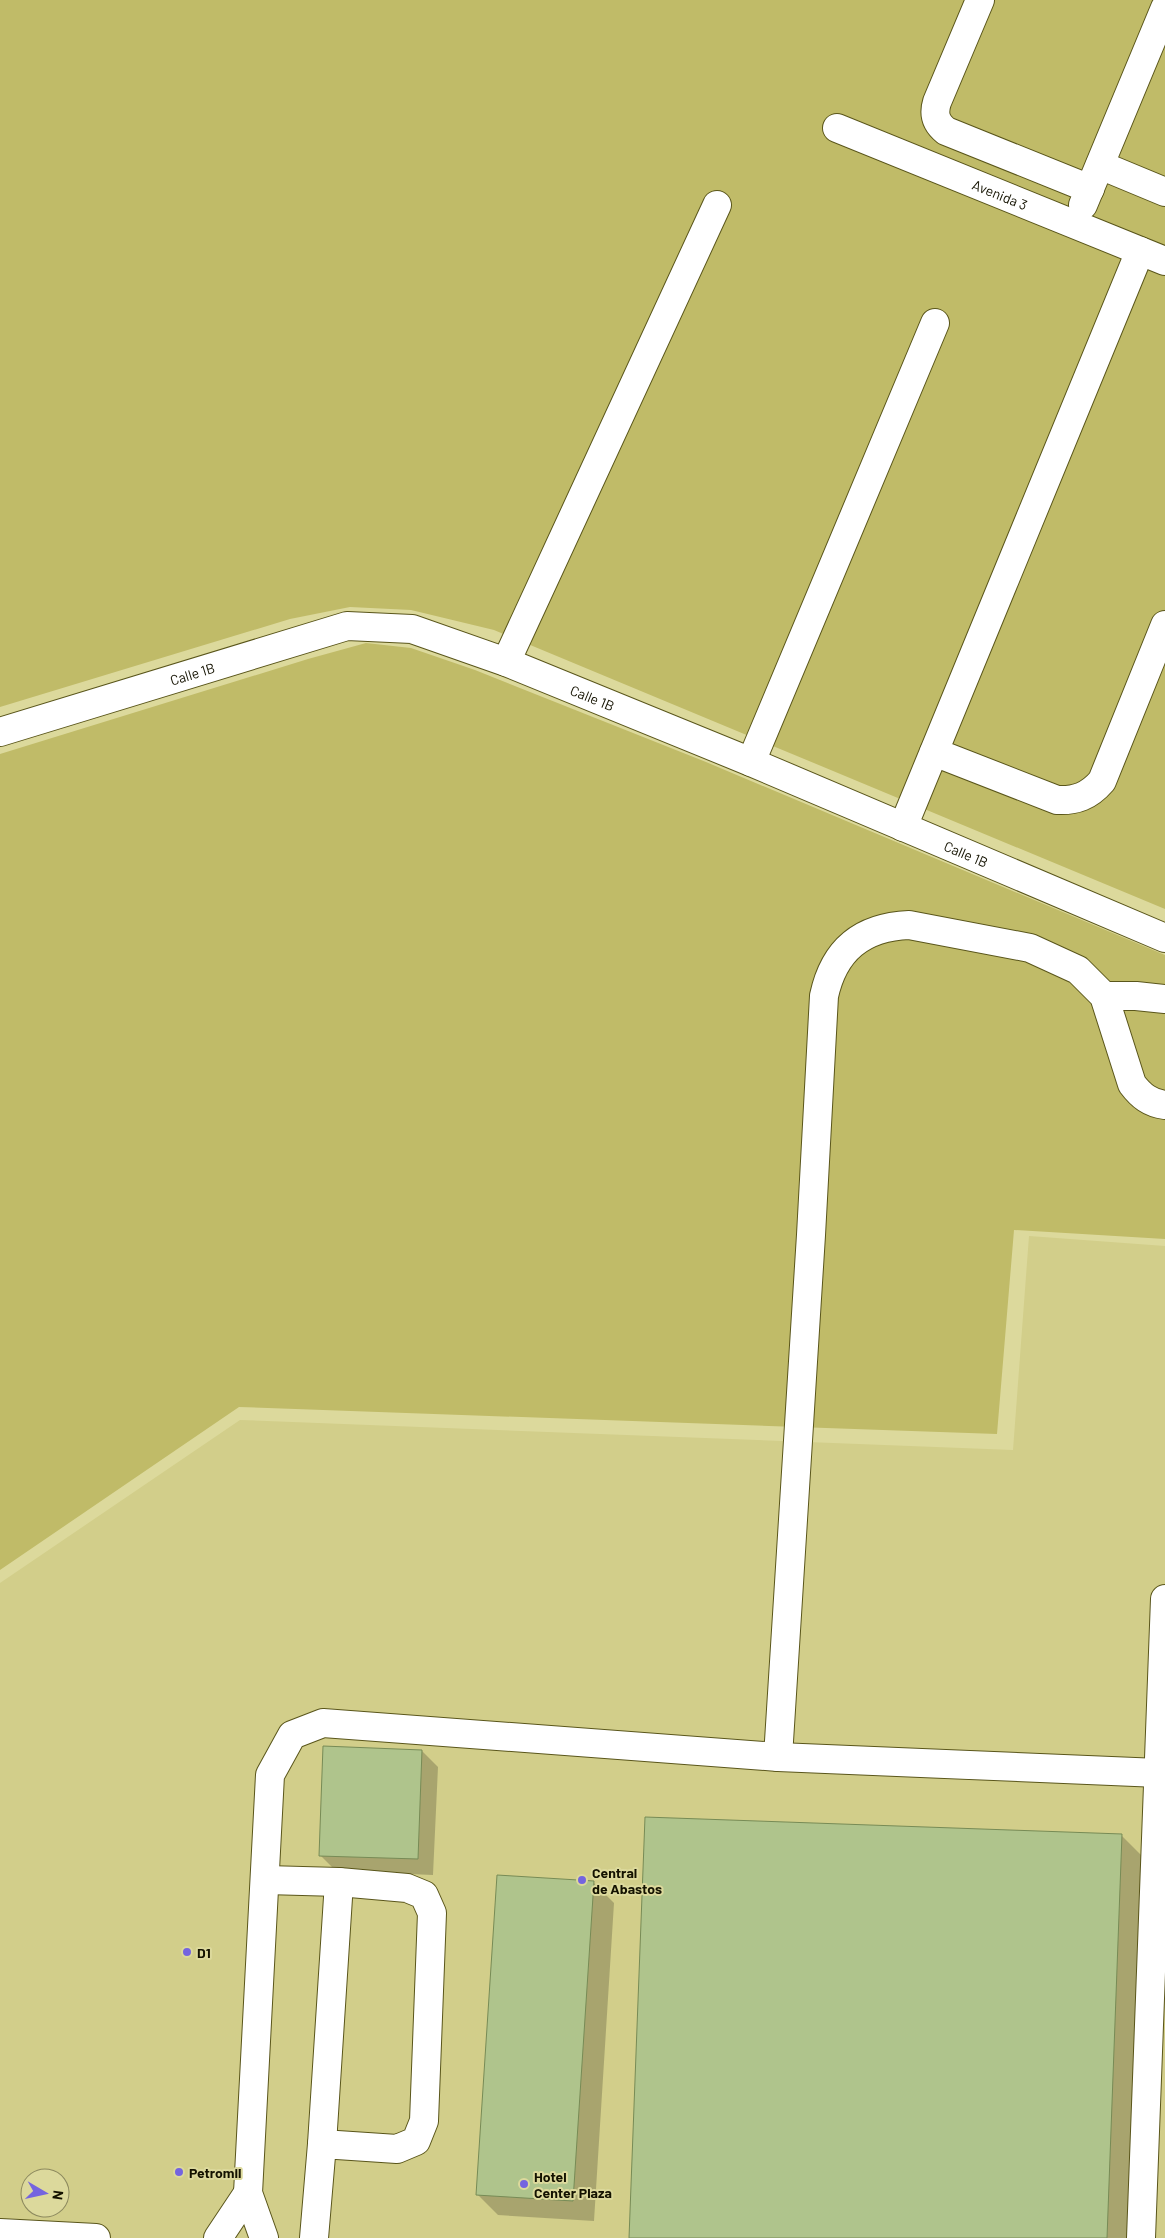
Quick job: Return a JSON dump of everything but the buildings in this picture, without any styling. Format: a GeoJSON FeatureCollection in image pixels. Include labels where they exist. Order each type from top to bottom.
{"type":"FeatureCollection","features":[{"type":"Feature","properties":{"kind":"street"},"geometry":{"type":"LineString","coordinates":[[980,0],[937,102],[935,110],[939,125],[946,131],[1095,177],[1165,192]]}},
{"type":"Feature","properties":{"kind":"street"},"geometry":{"type":"LineString","coordinates":[[1075,224],[1165,8]]}},
{"type":"Feature","properties":{"kind":"street","name":"Avenida 3"},"geometry":{"type":"LineString","coordinates":[[837,128],[1165,261]]}},
{"type":"Feature","properties":{"kind":"street"},"geometry":{"type":"LineString","coordinates":[[506,662],[717,205]]}},
{"type":"Feature","properties":{"kind":"street"},"geometry":{"type":"LineString","coordinates":[[903,827],[1140,251]]}},
{"type":"Feature","properties":{"kind":"street"},"geometry":{"type":"LineString","coordinates":[[751,762],[935,323]]}},
{"type":"Feature","properties":{"kind":"street"},"geometry":{"type":"LineString","coordinates":[[934,752],[1057,800],[1069,801],[1082,798],[1093,791],[1102,781],[1165,625]]}},
{"type":"Feature","properties":{"kind":"street","name":"Calle 1B"},"geometry":{"type":"LineString","coordinates":[[0,732],[347,626],[412,629],[506,662],[751,762],[1165,938]]}},
{"type":"Feature","properties":{"kind":"street"},"geometry":{"type":"LineString","coordinates":[[778,1756],[824,996],[827,980],[834,965],[856,941],[873,931],[890,926],[909,925],[1030,948],[1078,970],[1104,996],[1132,1084],[1150,1102],[1165,1105]]}},
{"type":"Feature","properties":{"kind":"street"},"geometry":{"type":"LineString","coordinates":[[1104,996],[1136,996],[1165,999]]}},
{"type":"Feature","properties":{"kind":"street"},"geometry":{"type":"LineString","coordinates":[[1141,2238],[1165,1599]]}},
{"type":"Feature","properties":{"kind":"street"},"geometry":{"type":"LineString","coordinates":[[264,2238],[248,2193],[266,1880],[270,1775],[292,1735],[323,1723],[778,1756],[1158,1773]]}},
{"type":"Feature","properties":{"kind":"street"},"geometry":{"type":"LineString","coordinates":[[266,1880],[339,1882],[408,1888],[424,1895],[432,1913],[424,2121],[416,2141],[397,2149],[322,2144]]}},
{"type":"Feature","properties":{"kind":"street"},"geometry":{"type":"LineString","coordinates":[[314,2238],[339,1882]]}},
{"type":"Feature","properties":{"kind":"street"},"geometry":{"type":"LineString","coordinates":[[218,2238],[248,2193]]}},
{"type":"Feature","properties":{"kind":"street"},"geometry":{"type":"LineString","coordinates":[[0,2233],[96,2238]]}},
{"type":"Feature","properties":{"kind":"shaded area"},"geometry":{"type":"Polygon","coordinates":[[[0,0],[1165,0],[1165,909],[494,630],[411,610],[350,607],[290,619],[0,707],[0,0]]]}},
{"type":"Feature","properties":{"kind":"shaded area"},"geometry":{"type":"Polygon","coordinates":[[[366,643],[411,648],[475,670],[706,762],[1165,955],[1165,1239],[1014,1230],[997,1434],[239,1407],[0,1570],[0,754],[308,659],[366,643]]]}},
{"type":"Feature","properties":{"kind":"shaded area","name":"Central de Abastos"},"geometry":{"type":"Polygon","coordinates":[[[1029,1236],[1165,1246],[1165,2238],[0,2238],[0,1583],[240,1420],[1013,1450],[1029,1236]]]}},
{"type":"Feature","properties":{"kind":"place","name":"Central de Abastos"},"geometry":{"type":"Point","coordinates":[582,1880]}},
{"type":"Feature","properties":{"kind":"place","name":"D1"},"geometry":{"type":"Point","coordinates":[187,1952]}},
{"type":"Feature","properties":{"kind":"place","name":"Petromil"},"geometry":{"type":"Point","coordinates":[179,2172]}},
{"type":"Feature","properties":{"kind":"place","name":"Hotel Center Plaza"},"geometry":{"type":"Point","coordinates":[524,2184]}}]}
